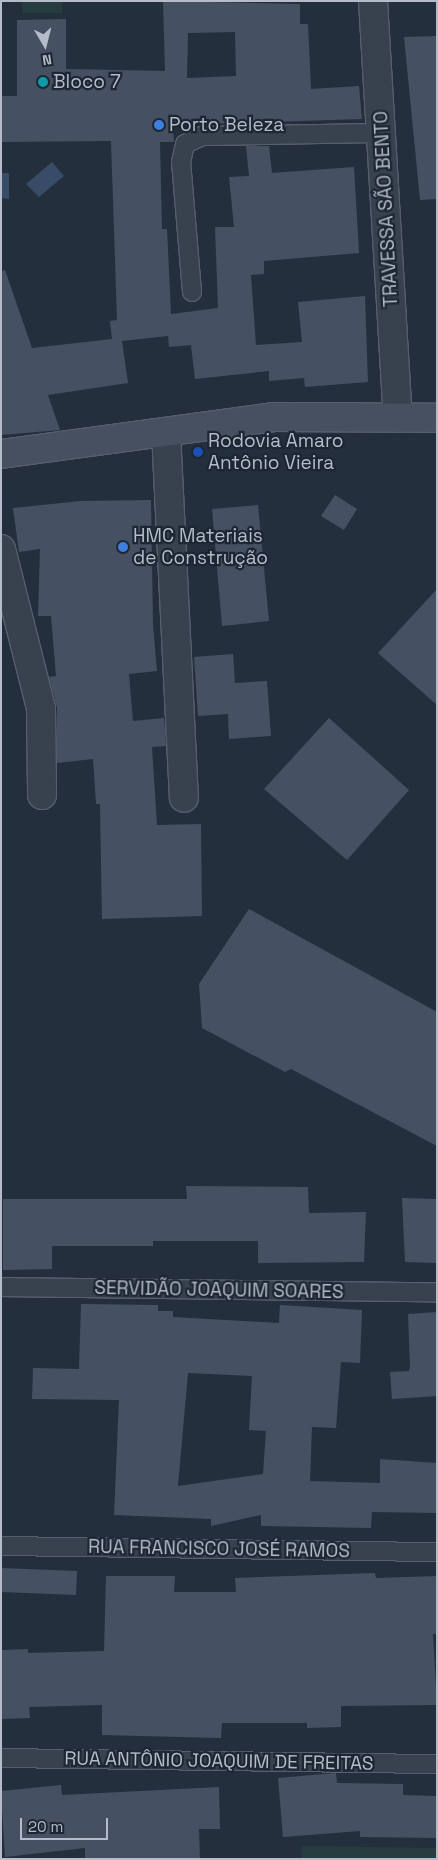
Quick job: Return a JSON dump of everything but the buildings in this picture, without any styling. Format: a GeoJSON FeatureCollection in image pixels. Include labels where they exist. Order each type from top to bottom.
{"type":"FeatureCollection","features":[{"type":"Feature","properties":{"kind":"main road"},"geometry":{"type":"LineString","coordinates":[[1,454],[273,417],[437,418]]}},
{"type":"Feature","properties":{"kind":"street","name":"TRAVESSA SÃO BENTO"},"geometry":{"type":"LineString","coordinates":[[373,1],[398,417]]}},
{"type":"Feature","properties":{"kind":"street"},"geometry":{"type":"LineString","coordinates":[[166,432],[184,798]]}},
{"type":"Feature","properties":{"kind":"street"},"geometry":{"type":"LineString","coordinates":[[1,549],[41,708],[42,795]]}},
{"type":"Feature","properties":{"kind":"lane"},"geometry":{"type":"LineString","coordinates":[[192,292],[181,162],[185,144],[202,136],[381,133]]}},
{"type":"Feature","properties":{"kind":"lane","name":"SERVIDÃO JOAQUIM SOARES"},"geometry":{"type":"LineString","coordinates":[[1,1287],[437,1292]]}},
{"type":"Feature","properties":{"kind":"lane","name":"RUA FRANCISCO JOSÉ RAMOS"},"geometry":{"type":"LineString","coordinates":[[1,1546],[437,1552]]}},
{"type":"Feature","properties":{"kind":"lane","name":"RUA ANTÔNIO JOAQUIM DE FREITAS"},"geometry":{"type":"LineString","coordinates":[[1,1758],[437,1764]]}},
{"type":"Feature","properties":{"kind":"green space"},"geometry":{"type":"Polygon","coordinates":[[[22,1],[62,1],[62,13],[22,13],[22,1]]]}},
{"type":"Feature","properties":{"kind":"green space"},"geometry":{"type":"Polygon","coordinates":[[[302,1846],[437,1848],[437,1859],[301,1859],[302,1846]]]}},
{"type":"Feature","properties":{"kind":"water"},"geometry":{"type":"Polygon","coordinates":[[[52,162],[64,176],[39,197],[26,184],[52,162]]]}},
{"type":"Feature","properties":{"kind":"water"},"geometry":{"type":"Polygon","coordinates":[[[1,173],[9,173],[9,199],[1,198],[1,173]]]}},
{"type":"Feature","properties":{"kind":"place","name":"Bloco 7"},"geometry":{"type":"Point","coordinates":[43,82]}},
{"type":"Feature","properties":{"kind":"place","name":"Porto Beleza"},"geometry":{"type":"Point","coordinates":[159,125]}},
{"type":"Feature","properties":{"kind":"place","name":"Rodovia Amaro Antônio Vieira"},"geometry":{"type":"Point","coordinates":[198,452]}},
{"type":"Feature","properties":{"kind":"place","name":"HMC Materiais de Construção"},"geometry":{"type":"Point","coordinates":[123,547]}}]}
